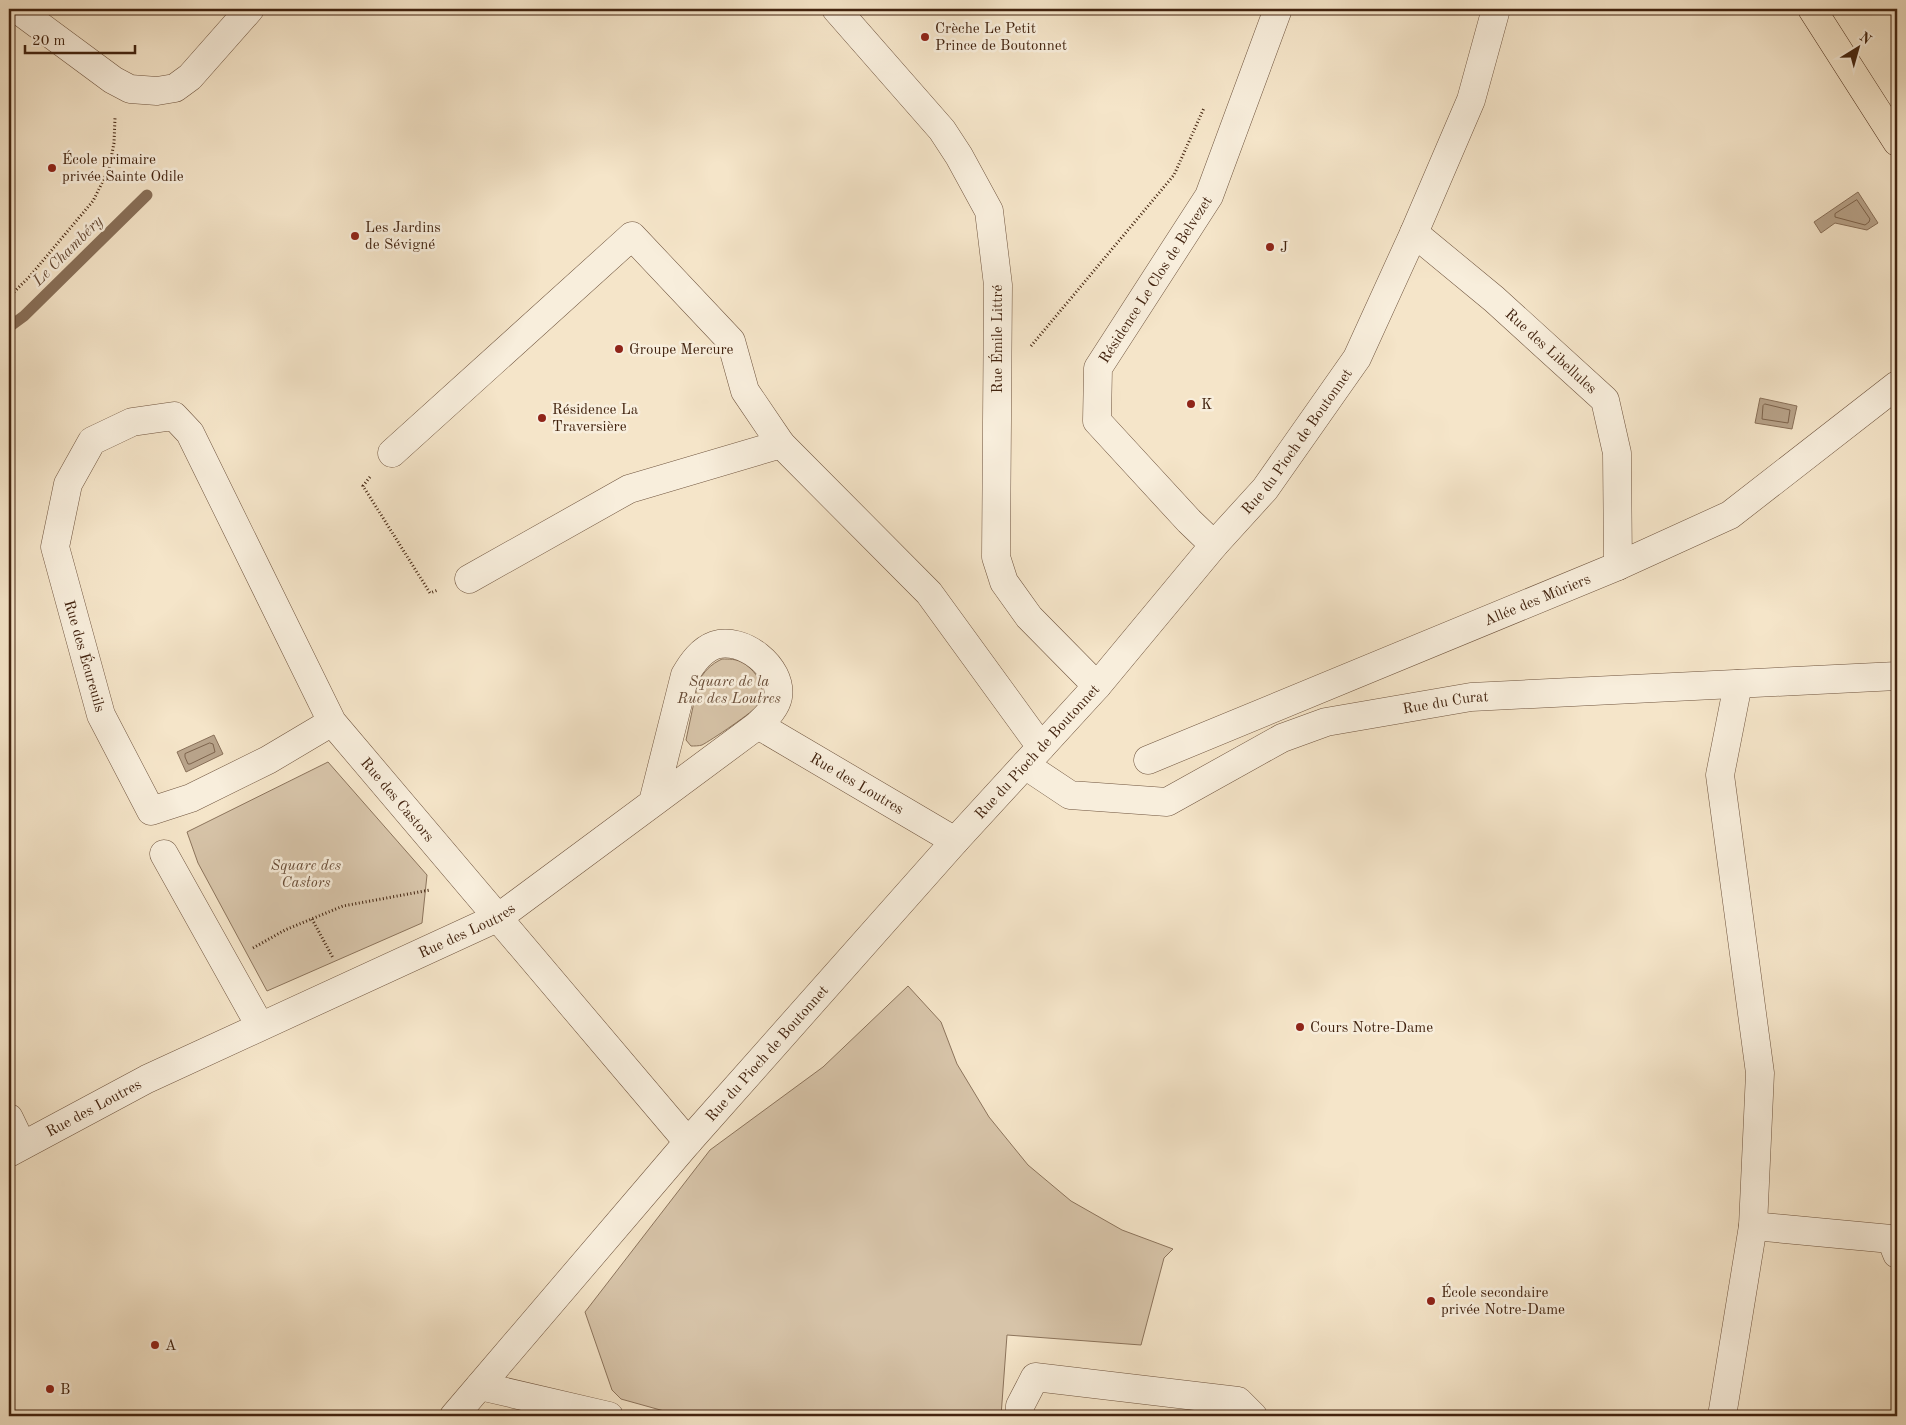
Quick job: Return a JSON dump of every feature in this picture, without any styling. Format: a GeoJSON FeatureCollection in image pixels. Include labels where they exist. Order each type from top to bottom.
{"type":"FeatureCollection","features":[{"type":"Feature","properties":{"kind":"main road"},"geometry":{"type":"LineString","coordinates":[[1812,9],[1897,142]]}},
{"type":"Feature","properties":{"kind":"street"},"geometry":{"type":"LineString","coordinates":[[17,9],[112,80],[130,90],[157,91],[175,88],[190,77],[250,9]]}},
{"type":"Feature","properties":{"kind":"street","name":"Rue Émile Littré"},"geometry":{"type":"LineString","coordinates":[[836,9],[942,130],[959,156],[989,211],[998,285],[996,557],[1004,582],[1029,618],[1097,686]]}},
{"type":"Feature","properties":{"kind":"street","name":"Résidence Le Clos de Belvezet"},"geometry":{"type":"LineString","coordinates":[[1214,545],[1188,521],[1097,421],[1098,368],[1209,196],[1278,9]]}},
{"type":"Feature","properties":{"kind":"street","name":"Rue du Pioch de Boutonnet"},"geometry":{"type":"LineString","coordinates":[[454,1416],[688,1142],[955,841],[1097,686],[1214,545],[1265,489],[1357,358],[1472,100],[1496,9]]}},
{"type":"Feature","properties":{"kind":"street","name":"Rue des Libellules"},"geometry":{"type":"LineString","coordinates":[[1414,233],[1494,298],[1605,400],[1618,453],[1618,566]]}},
{"type":"Feature","properties":{"kind":"street"},"geometry":{"type":"LineString","coordinates":[[392,453],[632,236],[731,341],[745,391],[781,444],[929,593],[1033,756]]}},
{"type":"Feature","properties":{"kind":"street","name":"Allée des Mûriers"},"geometry":{"type":"LineString","coordinates":[[1148,760],[1618,566],[1730,515],[1897,385]]}},
{"type":"Feature","properties":{"kind":"street","name":"Rue des Écureuils"},"geometry":{"type":"LineString","coordinates":[[174,416],[132,422],[92,441],[68,484],[55,546],[101,715],[150,811],[200,793],[268,760],[332,722]]}},
{"type":"Feature","properties":{"kind":"street","name":"Rue des Castors"},"geometry":{"type":"LineString","coordinates":[[174,416],[190,433],[332,722],[688,1142]]}},
{"type":"Feature","properties":{"kind":"street"},"geometry":{"type":"LineString","coordinates":[[470,579],[629,489],[781,444]]}},
{"type":"Feature","properties":{"kind":"street","name":"Rue des Loutres"},"geometry":{"type":"LineString","coordinates":[[16,1149],[147,1079],[498,917],[654,802],[758,725],[770,712],[778,698],[778,688],[766,663],[752,652],[726,643],[714,646],[692,663],[685,675],[654,802]]}},
{"type":"Feature","properties":{"kind":"street","name":"Rue du Curat"},"geometry":{"type":"LineString","coordinates":[[1033,756],[1070,795],[1167,802],[1282,738],[1326,722],[1471,697],[1897,676]]}},
{"type":"Feature","properties":{"kind":"street"},"geometry":{"type":"LineString","coordinates":[[1722,1416],[1752,1226],[1760,1073],[1720,775],[1738,684]]}},
{"type":"Feature","properties":{"kind":"street","name":"Rue des Loutres"},"geometry":{"type":"LineString","coordinates":[[758,725],[955,841]]}},
{"type":"Feature","properties":{"kind":"street"},"geometry":{"type":"LineString","coordinates":[[164,854],[260,1026]]}},
{"type":"Feature","properties":{"kind":"street"},"geometry":{"type":"LineString","coordinates":[[9,1118],[16,1149]]}},
{"type":"Feature","properties":{"kind":"street"},"geometry":{"type":"LineString","coordinates":[[1752,1226],[1891,1239],[1897,1254]]}},
{"type":"Feature","properties":{"kind":"street"},"geometry":{"type":"LineString","coordinates":[[1019,1416],[1020,1406],[1035,1377],[1238,1401],[1252,1416]]}},
{"type":"Feature","properties":{"kind":"street"},"geometry":{"type":"LineString","coordinates":[[480,1386],[609,1416]]}},
{"type":"Feature","properties":{"kind":"path"},"geometry":{"type":"LineString","coordinates":[[9,296],[30,276],[93,201],[109,170],[114,143],[115,118],[112,80]]}},
{"type":"Feature","properties":{"kind":"path"},"geometry":{"type":"LineString","coordinates":[[998,377],[1037,340],[1174,175],[1205,105]]}},
{"type":"Feature","properties":{"kind":"path"},"geometry":{"type":"LineString","coordinates":[[392,453],[362,486],[430,593],[470,579]]}},
{"type":"Feature","properties":{"kind":"path"},"geometry":{"type":"LineString","coordinates":[[225,963],[285,930],[342,906],[426,891],[467,880]]}},
{"type":"Feature","properties":{"kind":"path"},"geometry":{"type":"LineString","coordinates":[[312,919],[347,986]]}},
{"type":"Feature","properties":{"kind":"green space","name":"Square de la Rue des Loutres"},"geometry":{"type":"Polygon","coordinates":[[[722,659],[737,660],[751,669],[759,680],[762,698],[756,708],[722,732],[702,745],[691,746],[686,740],[698,683],[702,675],[714,663],[722,659]]]}},
{"type":"Feature","properties":{"kind":"green space","name":"Square des Castors"},"geometry":{"type":"Polygon","coordinates":[[[328,762],[427,875],[422,923],[267,991],[198,863],[187,832],[328,762]]]}},
{"type":"Feature","properties":{"kind":"green space"},"geometry":{"type":"Polygon","coordinates":[[[908,986],[941,1022],[957,1064],[989,1117],[1028,1165],[1071,1201],[1122,1230],[1173,1249],[1164,1258],[1141,1345],[1007,1335],[1001,1416],[682,1416],[621,1399],[612,1390],[585,1312],[710,1150],[823,1067],[908,986]]]}},
{"type":"Feature","properties":{"kind":"water"},"geometry":{"type":"Polygon","coordinates":[[[1858,192],[1878,223],[1867,230],[1835,223],[1821,233],[1814,222],[1858,192]]]}},
{"type":"Feature","properties":{"kind":"water"},"geometry":{"type":"Polygon","coordinates":[[[1760,398],[1797,406],[1792,429],[1755,423],[1760,398]]]}},
{"type":"Feature","properties":{"kind":"water"},"geometry":{"type":"Polygon","coordinates":[[[214,735],[223,754],[186,772],[177,752],[214,735]]]}},
{"type":"Feature","properties":{"kind":"waterway","name":"Le Chambéry"},"geometry":{"type":"LineString","coordinates":[[9,327],[24,316],[147,195]]}},
{"type":"Feature","properties":{"kind":"place","name":"Crèche Le Petit Prince de Boutonnet"},"geometry":{"type":"Point","coordinates":[925,37]}},
{"type":"Feature","properties":{"kind":"place","name":"École primaire privée Sainte Odile"},"geometry":{"type":"Point","coordinates":[52,168]}},
{"type":"Feature","properties":{"kind":"place","name":"Les Jardins de Sévigné"},"geometry":{"type":"Point","coordinates":[355,236]}},
{"type":"Feature","properties":{"kind":"place","name":"J"},"geometry":{"type":"Point","coordinates":[1270,247]}},
{"type":"Feature","properties":{"kind":"place","name":"Groupe Mercure"},"geometry":{"type":"Point","coordinates":[619,349]}},
{"type":"Feature","properties":{"kind":"place","name":"K"},"geometry":{"type":"Point","coordinates":[1191,404]}},
{"type":"Feature","properties":{"kind":"place","name":"Résidence La Traversière"},"geometry":{"type":"Point","coordinates":[542,418]}},
{"type":"Feature","properties":{"kind":"place","name":"Cours Notre-Dame"},"geometry":{"type":"Point","coordinates":[1300,1027]}},
{"type":"Feature","properties":{"kind":"place","name":"École secondaire privée Notre-Dame"},"geometry":{"type":"Point","coordinates":[1431,1301]}},
{"type":"Feature","properties":{"kind":"place","name":"A"},"geometry":{"type":"Point","coordinates":[155,1345]}},
{"type":"Feature","properties":{"kind":"place","name":"B"},"geometry":{"type":"Point","coordinates":[50,1389]}}]}
